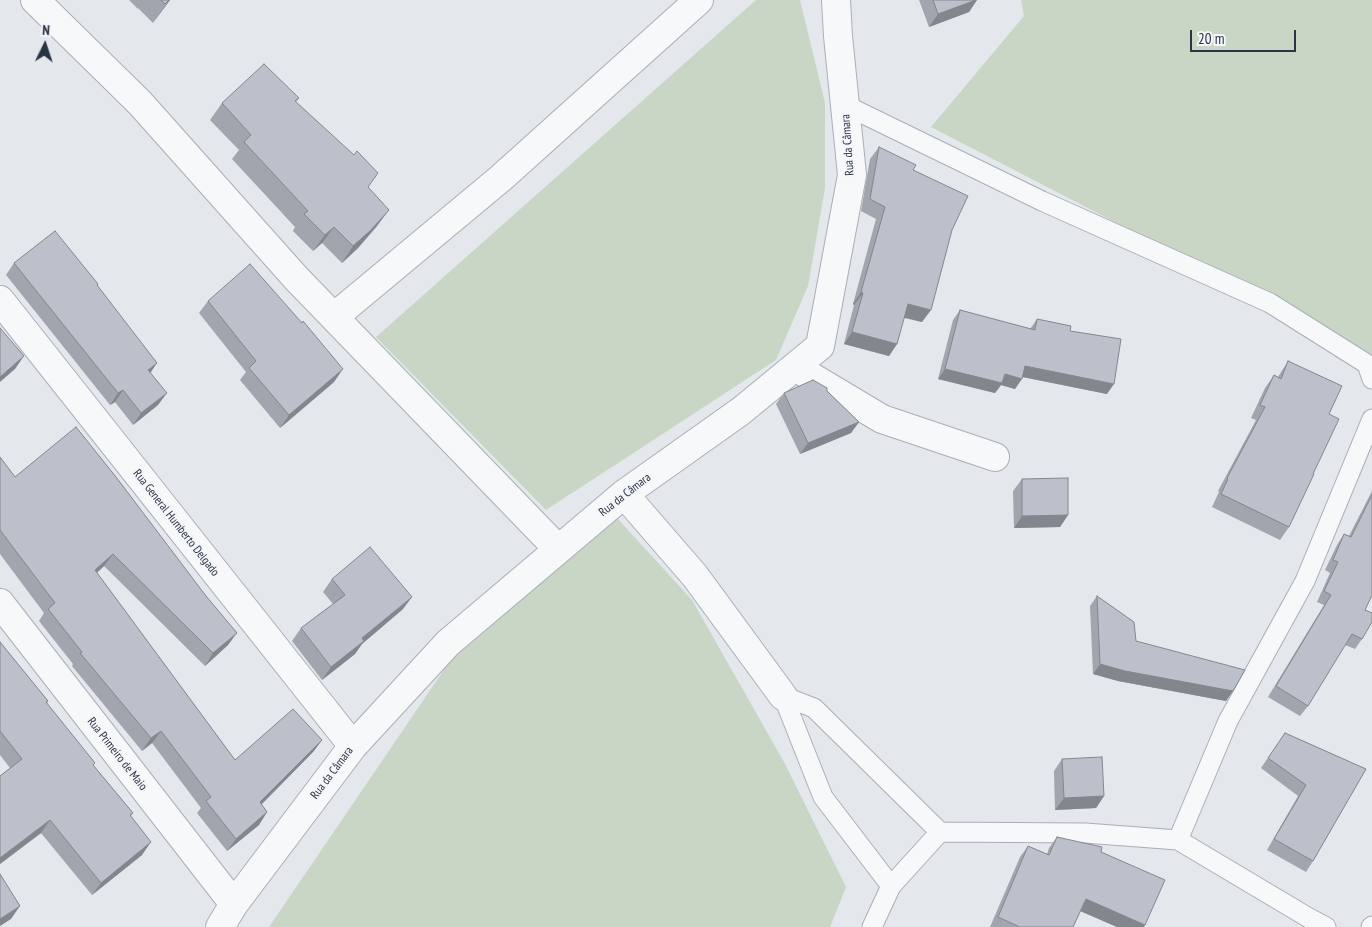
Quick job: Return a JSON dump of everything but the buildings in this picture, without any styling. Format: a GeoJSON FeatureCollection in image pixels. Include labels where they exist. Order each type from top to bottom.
{"type":"FeatureCollection","features":[{"type":"Feature","properties":{"kind":"street"},"geometry":{"type":"LineString","coordinates":[[35,0],[140,104],[296,278],[558,549]]}},
{"type":"Feature","properties":{"kind":"street"},"geometry":{"type":"LineString","coordinates":[[334,317],[501,178],[699,0]]}},
{"type":"Feature","properties":{"kind":"street","name":"Rua da Câmara"},"geometry":{"type":"LineString","coordinates":[[220,927],[234,904],[353,746],[448,642],[624,494],[741,411],[820,346],[852,175],[836,0]]}},
{"type":"Feature","properties":{"kind":"street","name":"Rua General Humberto Delgado"},"geometry":{"type":"LineString","coordinates":[[0,300],[353,746]]}},
{"type":"Feature","properties":{"kind":"street"},"geometry":{"type":"LineString","coordinates":[[794,367],[882,419],[995,457]]}},
{"type":"Feature","properties":{"kind":"street"},"geometry":{"type":"LineString","coordinates":[[624,494],[695,576],[783,696]]}},
{"type":"Feature","properties":{"kind":"street","name":"Rua Primeiro de Maio"},"geometry":{"type":"LineString","coordinates":[[0,603],[234,904]]}},
{"type":"Feature","properties":{"kind":"lane"},"geometry":{"type":"LineString","coordinates":[[845,105],[1042,201],[1270,303],[1367,364],[1372,379]]}},
{"type":"Feature","properties":{"kind":"lane"},"geometry":{"type":"LineString","coordinates":[[1178,840],[1228,721],[1305,581],[1372,419]]}},
{"type":"Feature","properties":{"kind":"lane"},"geometry":{"type":"LineString","coordinates":[[783,696],[814,708],[940,832],[1085,834],[1178,840],[1326,927]]}},
{"type":"Feature","properties":{"kind":"lane"},"geometry":{"type":"LineString","coordinates":[[783,696],[823,797],[891,886]]}},
{"type":"Feature","properties":{"kind":"lane"},"geometry":{"type":"LineString","coordinates":[[872,927],[891,886],[940,832]]}},
{"type":"Feature","properties":{"kind":"green space"},"geometry":{"type":"Polygon","coordinates":[[[756,0],[800,0],[825,103],[825,188],[808,286],[776,360],[546,510],[376,337],[756,0]]]}},
{"type":"Feature","properties":{"kind":"green space"},"geometry":{"type":"Polygon","coordinates":[[[1021,0],[1372,0],[1372,355],[931,127],[1024,16],[1021,0]]]}},
{"type":"Feature","properties":{"kind":"green space"},"geometry":{"type":"Polygon","coordinates":[[[617,518],[692,600],[784,762],[846,887],[830,927],[269,927],[450,661],[617,518]]]}}]}
